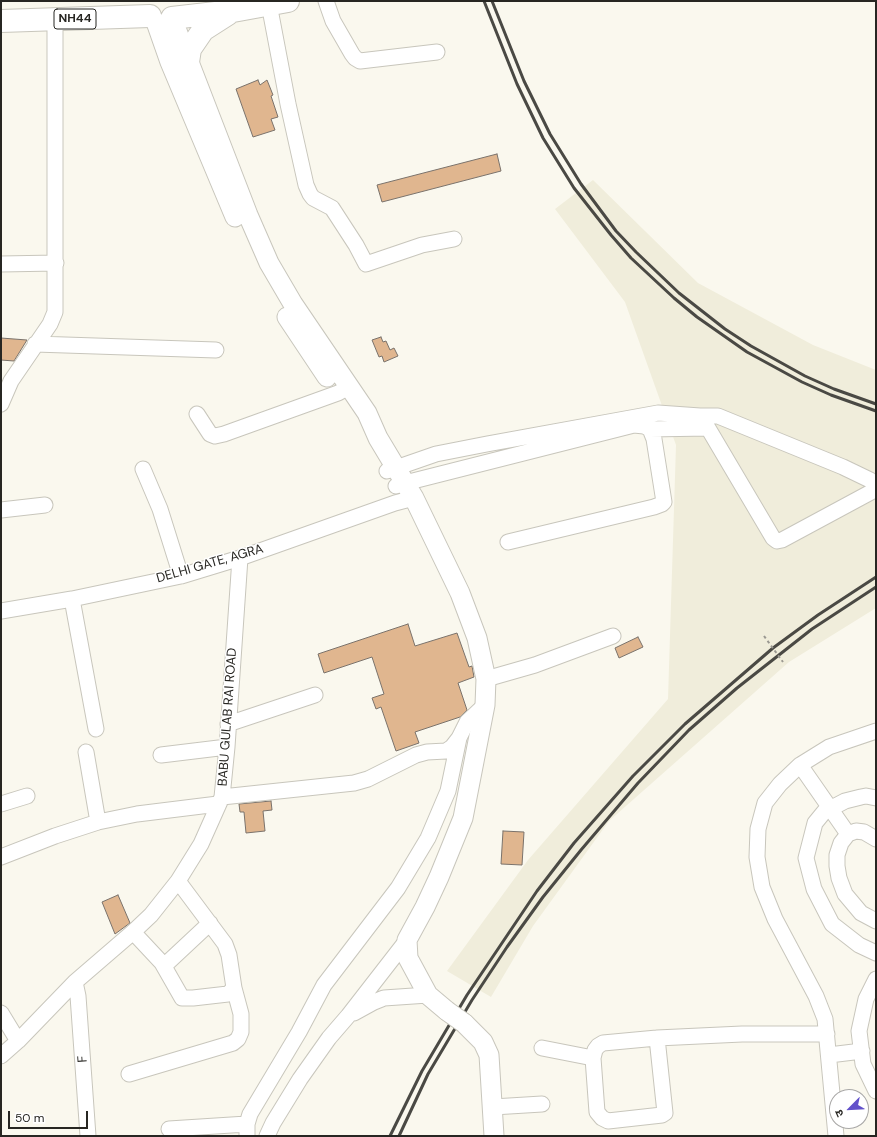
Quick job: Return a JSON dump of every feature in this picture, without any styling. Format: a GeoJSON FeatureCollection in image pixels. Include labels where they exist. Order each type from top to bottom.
{"type":"FeatureCollection","features":[{"type":"Feature","properties":{"kind":"highway","name":"NH44"},"geometry":{"type":"LineString","coordinates":[[1,6],[164,8],[233,11],[278,3]]}},
{"type":"Feature","properties":{"kind":"highway","name":"NH44"},"geometry":{"type":"LineString","coordinates":[[1,21],[55,20],[164,8]]}},
{"type":"Feature","properties":{"kind":"highway"},"geometry":{"type":"LineString","coordinates":[[188,62],[190,49],[203,30],[233,11]]}},
{"type":"Feature","properties":{"kind":"main road"},"geometry":{"type":"LineString","coordinates":[[164,8],[188,62],[236,203],[252,257],[276,300],[313,345],[344,390],[357,422],[404,488],[460,593],[477,638],[486,679],[485,706],[463,818],[425,907],[407,940],[408,958],[428,995],[447,1012],[464,1023],[487,1048],[489,1055],[494,1136]]}},
{"type":"Feature","properties":{"kind":"main road"},"geometry":{"type":"LineString","coordinates":[[164,8],[170,62],[236,203]]}},
{"type":"Feature","properties":{"kind":"street"},"geometry":{"type":"LineString","coordinates":[[326,1],[333,21],[344,41],[355,58],[360,61],[437,52]]}},
{"type":"Feature","properties":{"kind":"street"},"geometry":{"type":"LineString","coordinates":[[278,3],[288,104],[306,185],[313,198],[332,208],[356,245],[366,264],[422,245],[454,238]]}},
{"type":"Feature","properties":{"kind":"street"},"geometry":{"type":"LineString","coordinates":[[1,404],[11,381],[50,324],[55,312],[55,20]]}},
{"type":"Feature","properties":{"kind":"street"},"geometry":{"type":"LineString","coordinates":[[1,264],[56,263]]}},
{"type":"Feature","properties":{"kind":"street"},"geometry":{"type":"LineString","coordinates":[[35,344],[216,350]]}},
{"type":"Feature","properties":{"kind":"street"},"geometry":{"type":"LineString","coordinates":[[197,414],[210,434],[214,436],[224,434],[344,390]]}},
{"type":"Feature","properties":{"kind":"street"},"geometry":{"type":"LineString","coordinates":[[658,413],[718,416],[843,467],[870,480],[874,483],[875,487],[873,491],[782,540],[777,541],[773,538],[708,428],[650,429],[644,426],[634,425],[404,488],[436,454],[658,413]]}},
{"type":"Feature","properties":{"kind":"street"},"geometry":{"type":"LineString","coordinates":[[508,542],[662,504],[664,502],[654,439],[650,429]]}},
{"type":"Feature","properties":{"kind":"street"},"geometry":{"type":"LineString","coordinates":[[143,468],[160,509],[181,576]]}},
{"type":"Feature","properties":{"kind":"street","name":"DELHI GATE, AGRA"},"geometry":{"type":"LineString","coordinates":[[1,611],[72,599],[181,576],[240,558],[404,488]]}},
{"type":"Feature","properties":{"kind":"street"},"geometry":{"type":"LineString","coordinates":[[1,510],[45,505]]}},
{"type":"Feature","properties":{"kind":"street","name":"BABU GULAB RAI ROAD"},"geometry":{"type":"LineString","coordinates":[[1,1056],[18,1041],[75,982],[151,915],[178,881],[201,844],[220,800],[227,747],[240,558]]}},
{"type":"Feature","properties":{"kind":"street"},"geometry":{"type":"LineString","coordinates":[[72,599],[96,729]]}},
{"type":"Feature","properties":{"kind":"street"},"geometry":{"type":"LineString","coordinates":[[486,679],[526,668],[613,636]]}},
{"type":"Feature","properties":{"kind":"street"},"geometry":{"type":"LineString","coordinates":[[228,724],[315,695]]}},
{"type":"Feature","properties":{"kind":"street"},"geometry":{"type":"LineString","coordinates":[[1,857],[55,836],[98,822],[220,800],[362,781],[416,755],[427,752],[446,751],[452,747],[459,738],[467,722],[485,706]]}},
{"type":"Feature","properties":{"kind":"street"},"geometry":{"type":"LineString","coordinates":[[836,1136],[828,1034],[825,1019],[816,996],[775,919],[762,887],[757,857],[758,829],[765,803],[780,784],[800,765],[829,748],[876,731]]}},
{"type":"Feature","properties":{"kind":"street"},"geometry":{"type":"LineString","coordinates":[[169,1129],[247,1130],[250,1114],[299,1032],[324,985],[398,888],[428,838],[448,791],[459,738]]}},
{"type":"Feature","properties":{"kind":"street"},"geometry":{"type":"LineString","coordinates":[[161,754],[227,747]]}},
{"type":"Feature","properties":{"kind":"street"},"geometry":{"type":"LineString","coordinates":[[86,752],[98,822]]}},
{"type":"Feature","properties":{"kind":"street"},"geometry":{"type":"LineString","coordinates":[[800,765],[848,834]]}},
{"type":"Feature","properties":{"kind":"street"},"geometry":{"type":"LineString","coordinates":[[1,804],[27,796]]}},
{"type":"Feature","properties":{"kind":"street"},"geometry":{"type":"LineString","coordinates":[[876,798],[866,796],[845,801],[824,812],[815,823],[806,858],[814,889],[832,924],[859,945],[876,953]]}},
{"type":"Feature","properties":{"kind":"street"},"geometry":{"type":"LineString","coordinates":[[876,839],[864,832],[848,834],[841,844],[837,855],[839,878],[845,894],[861,913],[876,921]]}},
{"type":"Feature","properties":{"kind":"street"},"geometry":{"type":"LineString","coordinates":[[129,1074],[233,1043],[238,1039],[241,1032],[241,1014],[234,988],[226,944],[178,881]]}},
{"type":"Feature","properties":{"kind":"street"},"geometry":{"type":"LineString","coordinates":[[164,966],[210,923]]}},
{"type":"Feature","properties":{"kind":"street"},"geometry":{"type":"LineString","coordinates":[[133,932],[164,966],[178,994],[184,999],[228,994],[234,988]]}},
{"type":"Feature","properties":{"kind":"street"},"geometry":{"type":"LineString","coordinates":[[266,1136],[272,1123],[300,1079],[329,1038],[407,940]]}},
{"type":"Feature","properties":{"kind":"street"},"geometry":{"type":"LineString","coordinates":[[876,979],[871,1000],[859,1031],[863,1064],[876,1091]]}},
{"type":"Feature","properties":{"kind":"street","name":"F"},"geometry":{"type":"LineString","coordinates":[[75,982],[78,996],[88,1136]]}},
{"type":"Feature","properties":{"kind":"street"},"geometry":{"type":"LineString","coordinates":[[348,1016],[384,998],[428,995]]}},
{"type":"Feature","properties":{"kind":"street"},"geometry":{"type":"LineString","coordinates":[[1,1013],[18,1041]]}},
{"type":"Feature","properties":{"kind":"street"},"geometry":{"type":"LineString","coordinates":[[657,1038],[666,1111],[662,1115],[608,1121],[602,1118],[597,1112],[593,1058],[594,1050],[603,1044],[657,1038],[742,1034],[828,1034]]}},
{"type":"Feature","properties":{"kind":"street"},"geometry":{"type":"LineString","coordinates":[[542,1048],[593,1058]]}},
{"type":"Feature","properties":{"kind":"street"},"geometry":{"type":"LineString","coordinates":[[829,1055],[862,1051]]}},
{"type":"Feature","properties":{"kind":"street"},"geometry":{"type":"LineString","coordinates":[[493,1107],[542,1104]]}},
{"type":"Feature","properties":{"kind":"path"},"geometry":{"type":"LineString","coordinates":[[764,636],[783,662]]}},
{"type":"Feature","properties":{"kind":"shaded area"},"geometry":{"type":"Polygon","coordinates":[[[593,180],[698,283],[813,345],[876,370],[876,608],[789,662],[609,821],[533,926],[491,997],[447,971],[528,860],[668,699],[676,445],[625,302],[555,209],[593,180]]]}},
{"type":"Feature","properties":{"kind":"building"},"geometry":{"type":"Polygon","coordinates":[[[258,80],[260,85],[267,80],[273,95],[271,96],[278,117],[271,119],[275,130],[253,137],[236,89],[258,80]]]}},
{"type":"Feature","properties":{"kind":"building"},"geometry":{"type":"Polygon","coordinates":[[[497,154],[501,171],[382,202],[377,185],[497,154]]]}},
{"type":"Feature","properties":{"kind":"building"},"geometry":{"type":"Polygon","coordinates":[[[381,337],[383,342],[386,341],[390,350],[394,348],[398,356],[384,362],[382,356],[379,357],[372,340],[381,337]]]}},
{"type":"Feature","properties":{"kind":"building"},"geometry":{"type":"Polygon","coordinates":[[[1,338],[27,340],[14,361],[1,360],[1,338]]]}},
{"type":"Feature","properties":{"kind":"building"},"geometry":{"type":"Polygon","coordinates":[[[408,624],[415,646],[457,633],[469,667],[472,666],[474,677],[458,683],[467,710],[460,717],[415,732],[419,743],[396,751],[381,707],[376,709],[372,698],[384,694],[372,657],[324,673],[318,654],[408,624]]]}},
{"type":"Feature","properties":{"kind":"building"},"geometry":{"type":"Polygon","coordinates":[[[638,637],[643,647],[619,658],[615,648],[638,637]]]}},
{"type":"Feature","properties":{"kind":"building"},"geometry":{"type":"Polygon","coordinates":[[[271,801],[272,810],[263,811],[265,831],[246,833],[244,812],[240,812],[239,804],[271,801]]]}},
{"type":"Feature","properties":{"kind":"building"},"geometry":{"type":"Polygon","coordinates":[[[503,831],[524,832],[522,865],[501,864],[503,831]]]}},
{"type":"Feature","properties":{"kind":"building"},"geometry":{"type":"Polygon","coordinates":[[[118,895],[130,923],[115,934],[102,902],[118,895]]]}},
{"type":"Feature","properties":{"kind":"railway"},"geometry":{"type":"LineString","coordinates":[[484,1],[517,84],[543,138],[574,188],[631,258],[697,317],[747,352],[802,382],[831,395],[876,411]]}},
{"type":"Feature","properties":{"kind":"railway"},"geometry":{"type":"LineString","coordinates":[[492,1],[524,81],[550,134],[581,184],[616,231],[636,252],[679,293],[725,329],[751,346],[805,376],[834,389],[876,404]]}},
{"type":"Feature","properties":{"kind":"railway"},"geometry":{"type":"LineString","coordinates":[[390,1136],[422,1071],[467,995],[537,891],[574,843],[633,776],[685,724],[773,648],[818,615],[876,577]]}},
{"type":"Feature","properties":{"kind":"railway"},"geometry":{"type":"LineString","coordinates":[[399,1136],[428,1074],[472,1000],[507,947],[543,897],[638,783],[689,730],[737,688],[812,629],[876,587]]}}]}
